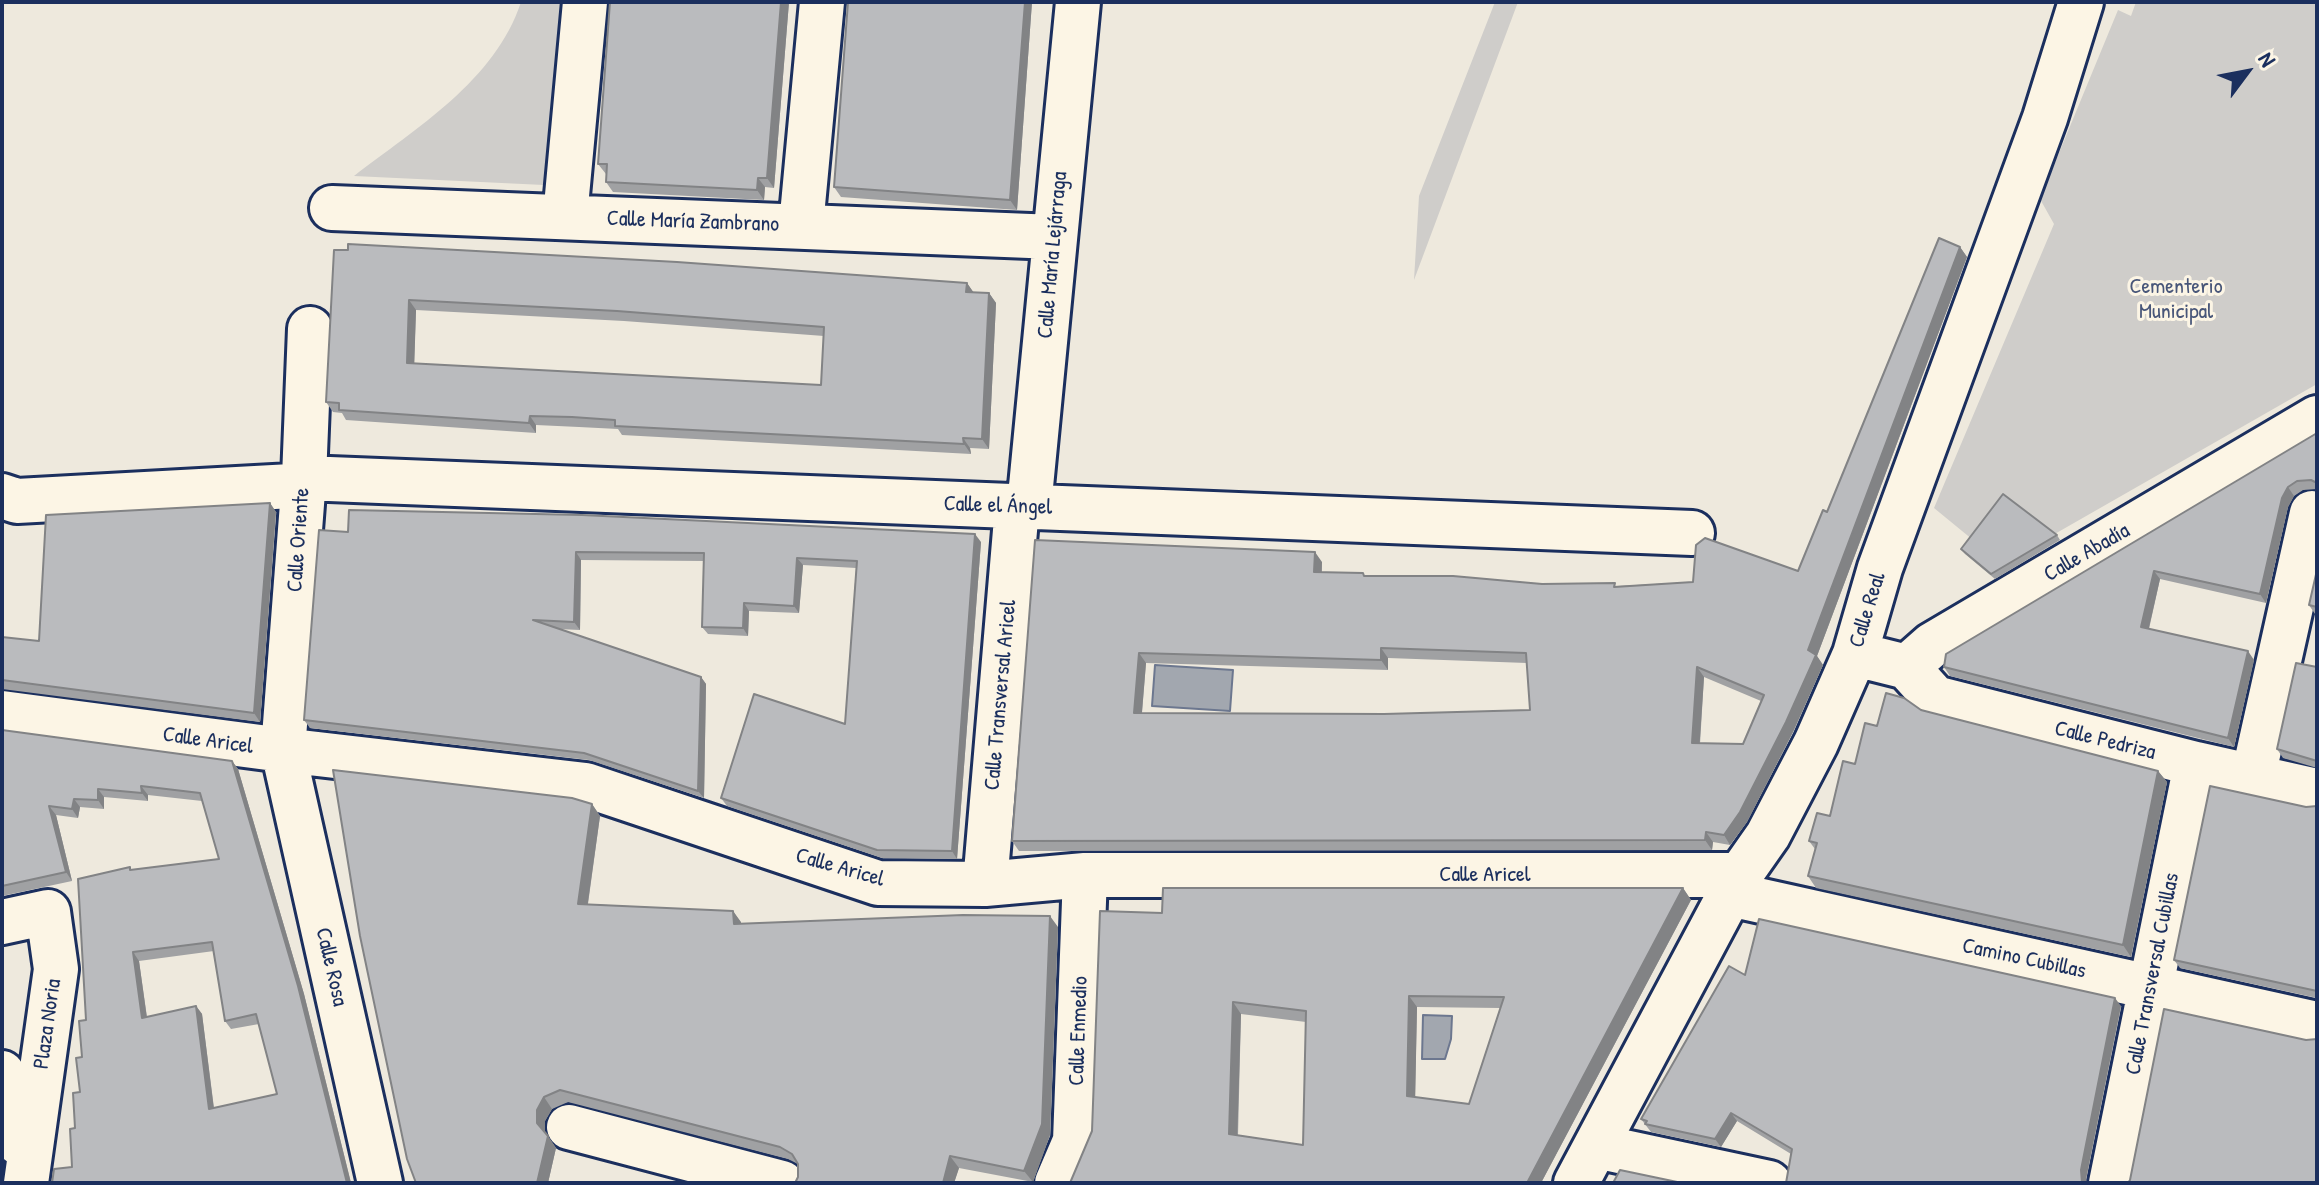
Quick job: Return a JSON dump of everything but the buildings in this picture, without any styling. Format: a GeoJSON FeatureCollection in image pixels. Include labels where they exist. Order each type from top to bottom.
{"type":"FeatureCollection","features":[{"type":"Feature","properties":{"kind":"street"},"geometry":{"type":"LineString","coordinates":[[565,217],[585,2]]}},
{"type":"Feature","properties":{"kind":"street"},"geometry":{"type":"LineString","coordinates":[[801,226],[822,2]]}},
{"type":"Feature","properties":{"kind":"street","name":"Calle María Lejárraga"},"geometry":{"type":"LineString","coordinates":[[1023,507],[1055,237],[1078,2]]}},
{"type":"Feature","properties":{"kind":"street","name":"Calle Real"},"geometry":{"type":"LineString","coordinates":[[1586,1164],[1735,885],[1768,835],[1816,743],[1855,654],[1880,568],[2045,118],[2081,2]]}},
{"type":"Feature","properties":{"kind":"street","name":"Calle María Zambrano"},"geometry":{"type":"LineString","coordinates":[[332,208],[1055,237]]}},
{"type":"Feature","properties":{"kind":"street","name":"Calle Oriente"},"geometry":{"type":"LineString","coordinates":[[283,750],[310,329]]}},
{"type":"Feature","properties":{"kind":"street","name":"Calle Abadía"},"geometry":{"type":"LineString","coordinates":[[1907,667],[1932,645],[2317,418]]}},
{"type":"Feature","properties":{"kind":"street","name":"Calle el Ángel"},"geometry":{"type":"LineString","coordinates":[[7,506],[298,482],[1692,533]]}},
{"type":"Feature","properties":{"kind":"street","name":"Calle Transversal Aricel"},"geometry":{"type":"LineString","coordinates":[[985,884],[1023,507]]}},
{"type":"Feature","properties":{"kind":"street"},"geometry":{"type":"LineString","coordinates":[[2253,777],[2312,513],[2317,514]]}},
{"type":"Feature","properties":{"kind":"street"},"geometry":{"type":"LineString","coordinates":[[1855,654],[1907,667]]}},
{"type":"Feature","properties":{"kind":"street","name":"Calle Pedriza"},"geometry":{"type":"LineString","coordinates":[[1907,667],[1935,698],[2317,791]]}},
{"type":"Feature","properties":{"kind":"street","name":"Calle Aricel"},"geometry":{"type":"LineString","coordinates":[[2,713],[586,785],[878,883],[985,884],[1085,875],[1735,885]]}},
{"type":"Feature","properties":{"kind":"street","name":"Calle Rosa"},"geometry":{"type":"LineString","coordinates":[[283,750],[380,1183]]}},
{"type":"Feature","properties":{"kind":"street","name":"Calle Transversal Cubillas"},"geometry":{"type":"LineString","coordinates":[[2111,1183],[2196,764]]}},
{"type":"Feature","properties":{"kind":"street","name":"Calle Enmedio"},"geometry":{"type":"LineString","coordinates":[[1057,1183],[1075,1141],[1085,875]]}},
{"type":"Feature","properties":{"kind":"street","name":"Camino Cubillas"},"geometry":{"type":"LineString","coordinates":[[1735,885],[2150,987],[2317,1024]]}},
{"type":"Feature","properties":{"kind":"street","name":"Plaza Noria"},"geometry":{"type":"LineString","coordinates":[[2,922],[48,912],[56,969],[26,1183]]}},
{"type":"Feature","properties":{"kind":"street","name":"Plaza Noria"},"geometry":{"type":"LineString","coordinates":[[2,938],[29,932],[39,939],[44,971],[19,1143],[2,1073]]}},
{"type":"Feature","properties":{"kind":"street"},"geometry":{"type":"LineString","coordinates":[[569,1127],[727,1176],[782,1183]]}},
{"type":"Feature","properties":{"kind":"street"},"geometry":{"type":"LineString","coordinates":[[1586,1164],[1769,1183]]}},
{"type":"Feature","properties":{"kind":"green space"},"geometry":{"type":"Polygon","coordinates":[[[521,2],[561,2],[544,185],[354,176],[427,121],[473,79],[493,56],[521,2]]]}},
{"type":"Feature","properties":{"kind":"green space"},"geometry":{"type":"Polygon","coordinates":[[[1495,2],[1518,2],[1414,280],[1419,196],[1495,2]]]}},
{"type":"Feature","properties":{"kind":"green space","name":"Cementerio Municipal"},"geometry":{"type":"Polygon","coordinates":[[[2136,2],[2317,2],[2317,384],[2018,555],[1995,558],[1934,508],[2054,224],[2040,199],[2118,10],[2131,16],[2136,2]]]}},
{"type":"Feature","properties":{"kind":"shaded area"},"geometry":{"type":"Polygon","coordinates":[[[1155,665],[1233,670],[1230,711],[1152,706],[1155,665]]]}},
{"type":"Feature","properties":{"kind":"shaded area"},"geometry":{"type":"Polygon","coordinates":[[[1423,1015],[1452,1016],[1451,1039],[1445,1059],[1422,1059],[1423,1015]]]}}]}
